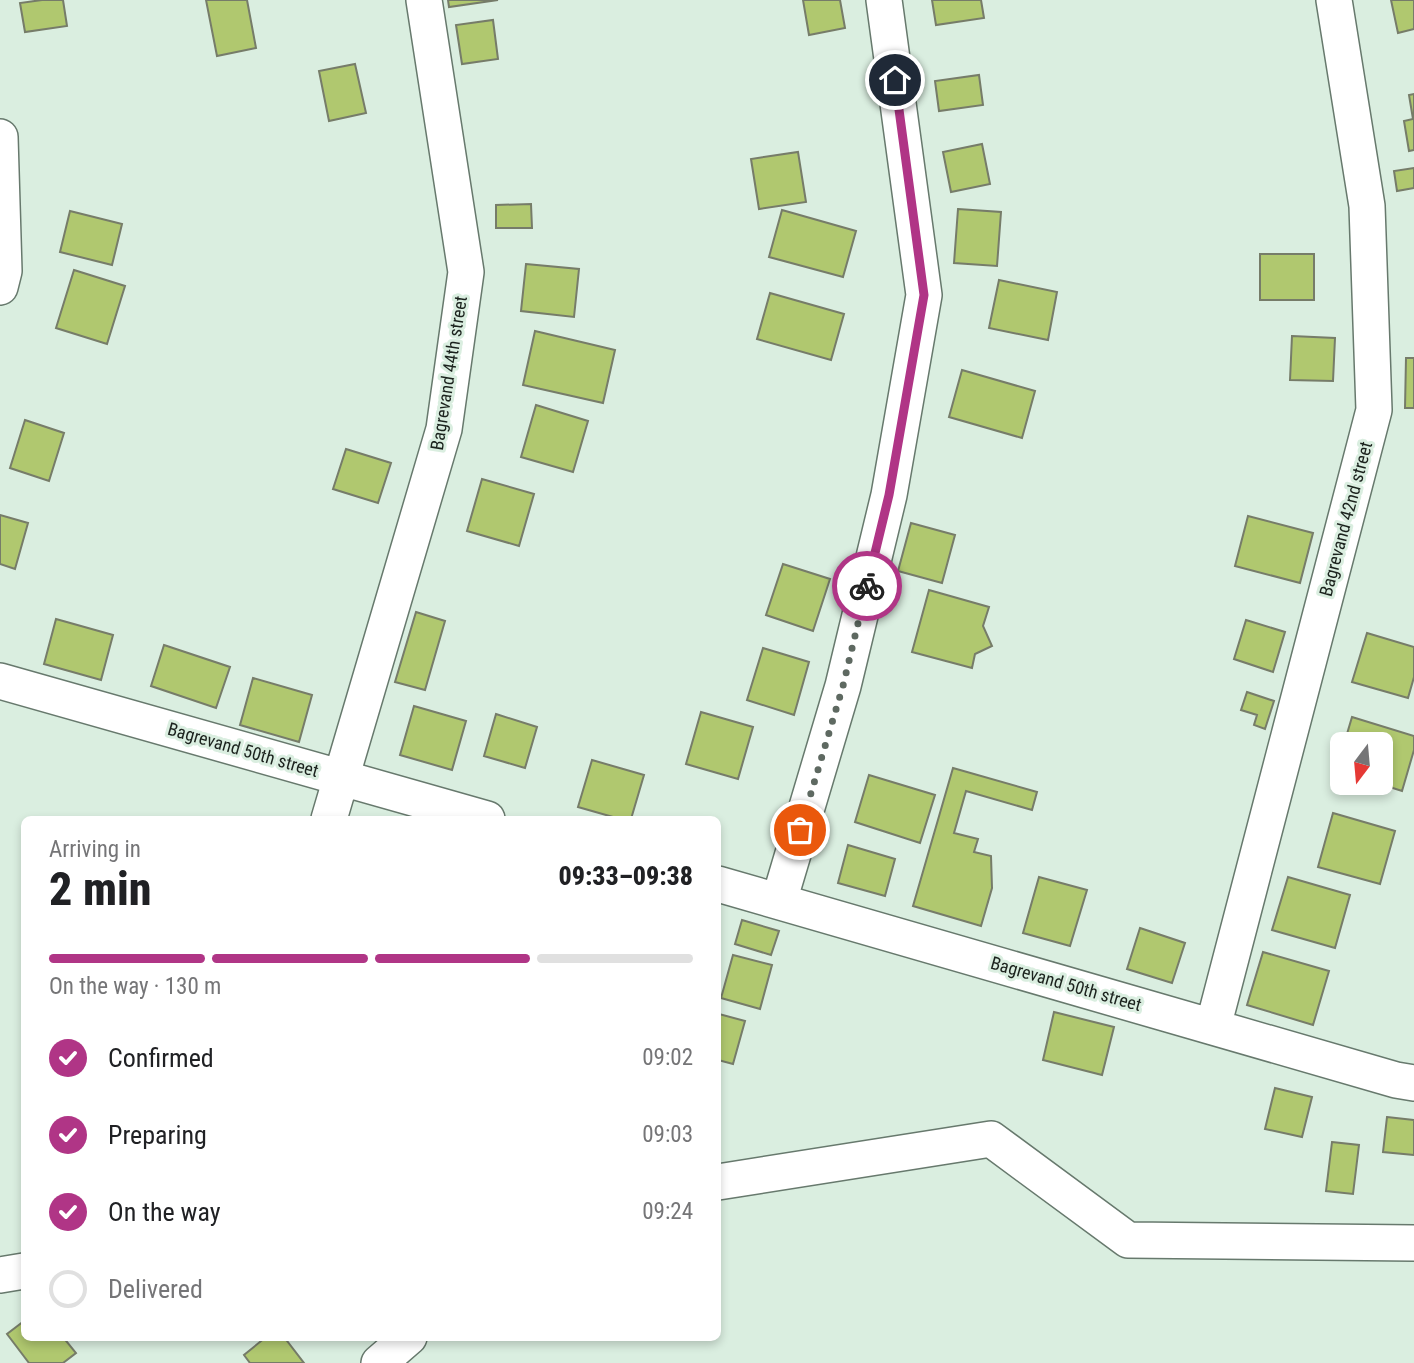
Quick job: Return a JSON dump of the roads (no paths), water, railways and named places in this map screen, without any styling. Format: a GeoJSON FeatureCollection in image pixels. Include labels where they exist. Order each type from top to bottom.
{"type":"FeatureCollection","features":[{"type":"Feature","properties":{"kind":"street","name":"Bagrevand 44th street"},"geometry":{"type":"LineString","coordinates":[[330,816],[444,429],[466,272],[424,0]]}},
{"type":"Feature","properties":{"kind":"street"},"geometry":{"type":"LineString","coordinates":[[779,901],[843,686],[886,508],[924,295],[884,0]]}},
{"type":"Feature","properties":{"kind":"street","name":"Bagrevand 42nd street"},"geometry":{"type":"LineString","coordinates":[[1213,1027],[1374,410],[1367,206],[1334,0]]}},
{"type":"Feature","properties":{"kind":"street"},"geometry":{"type":"LineString","coordinates":[[0,137],[4,271],[0,287]]}},
{"type":"Feature","properties":{"kind":"street","name":"Bagrevand 50th street"},"geometry":{"type":"LineString","coordinates":[[0,681],[476,816]]}},
{"type":"Feature","properties":{"kind":"street","name":"Bagrevand 50th street"},"geometry":{"type":"LineString","coordinates":[[721,885],[1414,1083]]}},
{"type":"Feature","properties":{"kind":"street"},"geometry":{"type":"LineString","coordinates":[[721,1182],[991,1139],[1128,1240],[1414,1243]]}},
{"type":"Feature","properties":{"kind":"street"},"geometry":{"type":"LineString","coordinates":[[0,1275],[21,1272]]}},
{"type":"Feature","properties":{"kind":"street"},"geometry":{"type":"LineString","coordinates":[[379,1363],[404,1341]]}}]}
